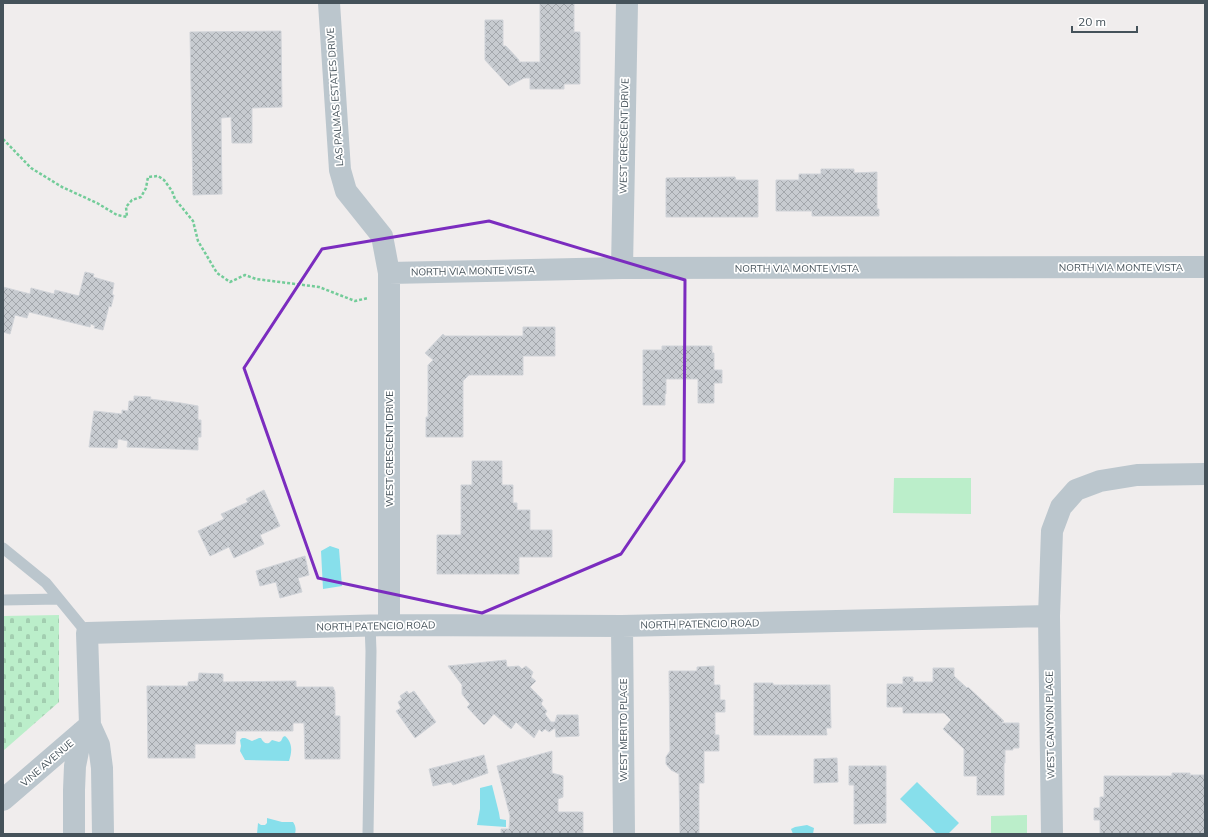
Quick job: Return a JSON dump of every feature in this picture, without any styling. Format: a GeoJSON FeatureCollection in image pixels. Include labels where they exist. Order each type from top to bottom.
{"type":"FeatureCollection","features":[{"type":"Feature","properties":{"kind":"street","name":"LAS PALMAS ESTATES DRIVE"},"geometry":{"type":"LineString","coordinates":[[329,3],[340,170],[346,191],[382,236],[390,283]]}},
{"type":"Feature","properties":{"kind":"street","name":"WEST CRESCENT DRIVE"},"geometry":{"type":"LineString","coordinates":[[622,268],[627,3]]}},
{"type":"Feature","properties":{"kind":"street","name":"NORTH VIA MONTE VISTA"},"geometry":{"type":"LineString","coordinates":[[390,283],[622,268],[1205,267]]}},
{"type":"Feature","properties":{"kind":"street","name":"WEST CRESCENT DRIVE"},"geometry":{"type":"LineString","coordinates":[[380,625],[390,283]]}},
{"type":"Feature","properties":{"kind":"street"},"geometry":{"type":"LineString","coordinates":[[1049,616],[1052,531],[1061,507],[1076,490],[1100,481],[1137,475],[1205,474]]}},
{"type":"Feature","properties":{"kind":"street","name":"NORTH PATENCIO ROAD"},"geometry":{"type":"LineString","coordinates":[[87,633],[380,625],[622,626],[1049,616]]}},
{"type":"Feature","properties":{"kind":"street","name":"WEST CANYON PLACE"},"geometry":{"type":"LineString","coordinates":[[1049,616],[1052,834]]}},
{"type":"Feature","properties":{"kind":"street","name":"WEST MERITO PLACE"},"geometry":{"type":"LineString","coordinates":[[622,626],[624,834]]}},
{"type":"Feature","properties":{"kind":"street"},"geometry":{"type":"LineString","coordinates":[[74,834],[75,766],[86,729],[87,633]]}},
{"type":"Feature","properties":{"kind":"street"},"geometry":{"type":"LineString","coordinates":[[86,729],[99,745],[102,768],[103,834]]}},
{"type":"Feature","properties":{"kind":"street","name":"VINE AVENUE"},"geometry":{"type":"LineString","coordinates":[[3,800],[86,729]]}},
{"type":"Feature","properties":{"kind":"lane"},"geometry":{"type":"LineString","coordinates":[[3,548],[46,584],[87,633]]}},
{"type":"Feature","properties":{"kind":"lane"},"geometry":{"type":"LineString","coordinates":[[3,600],[59,599]]}},
{"type":"Feature","properties":{"kind":"lane"},"geometry":{"type":"LineString","coordinates":[[368,834],[371,652],[380,625]]}},
{"type":"Feature","properties":{"kind":"path"},"geometry":{"type":"LineString","coordinates":[[3,138],[31,168],[117,215],[127,217],[126,207],[132,200],[141,197],[146,188],[148,178],[158,176],[164,180],[172,191],[175,199],[193,221],[198,241],[217,273],[230,282],[244,275],[256,279],[319,287],[355,302],[390,283]]}},
{"type":"Feature","properties":{"kind":"highlighted area"},"geometry":{"type":"Polygon","coordinates":[[[489,221],[685,280],[684,461],[621,554],[482,613],[318,578],[244,368],[322,249],[489,221]]]}},
{"type":"Feature","properties":{"kind":"green space"},"geometry":{"type":"Polygon","coordinates":[[[894,478],[971,478],[971,514],[893,513],[894,478]]]}},
{"type":"Feature","properties":{"kind":"green space"},"geometry":{"type":"Polygon","coordinates":[[[59,615],[59,702],[3,751],[3,616],[59,615]]]}},
{"type":"Feature","properties":{"kind":"green space"},"geometry":{"type":"Polygon","coordinates":[[[1027,815],[1027,834],[991,834],[991,816],[1027,815]]]}},
{"type":"Feature","properties":{"kind":"water"},"geometry":{"type":"Polygon","coordinates":[[[330,546],[339,549],[342,586],[323,589],[321,551],[330,546]]]}},
{"type":"Feature","properties":{"kind":"water"},"geometry":{"type":"Polygon","coordinates":[[[285,736],[291,745],[289,761],[245,760],[240,751],[240,740],[242,738],[252,741],[261,738],[264,742],[269,743],[272,740],[279,742],[285,736]]]}},
{"type":"Feature","properties":{"kind":"water"},"geometry":{"type":"Polygon","coordinates":[[[917,782],[959,823],[948,834],[937,834],[900,799],[917,782]]]}},
{"type":"Feature","properties":{"kind":"water"},"geometry":{"type":"Polygon","coordinates":[[[492,785],[500,819],[506,820],[506,827],[477,825],[480,809],[480,788],[492,785]]]}},
{"type":"Feature","properties":{"kind":"water"},"geometry":{"type":"Polygon","coordinates":[[[267,818],[282,822],[293,822],[296,828],[295,834],[257,834],[258,823],[265,825],[267,823],[267,818]]]}},
{"type":"Feature","properties":{"kind":"water"},"geometry":{"type":"Polygon","coordinates":[[[807,825],[814,828],[813,834],[793,834],[791,829],[807,825]]]}},
{"type":"Feature","properties":{"kind":"building"},"geometry":{"type":"Polygon","coordinates":[[[540,3],[574,3],[574,32],[580,32],[580,84],[564,84],[564,89],[530,89],[530,78],[524,78],[509,86],[485,60],[485,20],[503,20],[503,46],[506,46],[519,60],[519,62],[540,62],[540,3]]]}},
{"type":"Feature","properties":{"kind":"building"},"geometry":{"type":"Polygon","coordinates":[[[281,31],[282,107],[252,108],[252,143],[232,143],[231,117],[221,118],[222,194],[193,195],[190,32],[281,31]]]}},
{"type":"Feature","properties":{"kind":"building"},"geometry":{"type":"Polygon","coordinates":[[[821,169],[854,169],[854,173],[877,172],[877,209],[879,209],[879,216],[812,216],[812,211],[776,211],[776,180],[799,180],[799,174],[821,174],[821,169]]]}},
{"type":"Feature","properties":{"kind":"building"},"geometry":{"type":"Polygon","coordinates":[[[735,177],[736,180],[758,180],[758,217],[666,217],[666,178],[735,177]]]}},
{"type":"Feature","properties":{"kind":"building"},"geometry":{"type":"Polygon","coordinates":[[[85,272],[94,274],[93,277],[114,283],[112,295],[114,295],[111,307],[109,306],[103,330],[94,328],[95,326],[91,324],[90,327],[29,312],[27,318],[15,315],[10,334],[3,332],[3,287],[30,294],[31,288],[54,294],[55,290],[79,296],[85,272]]]}},
{"type":"Feature","properties":{"kind":"building"},"geometry":{"type":"Polygon","coordinates":[[[523,327],[555,327],[555,356],[523,356],[523,375],[469,375],[463,381],[463,437],[426,437],[426,417],[428,417],[428,365],[433,360],[425,353],[443,334],[445,336],[523,336],[523,327]]]}},
{"type":"Feature","properties":{"kind":"building"},"geometry":{"type":"Polygon","coordinates":[[[662,346],[712,346],[712,353],[714,353],[714,370],[722,370],[722,383],[714,383],[714,403],[698,403],[698,379],[666,379],[665,405],[643,405],[643,350],[662,350],[662,346]]]}},
{"type":"Feature","properties":{"kind":"building"},"geometry":{"type":"Polygon","coordinates":[[[134,396],[151,397],[150,399],[198,406],[198,420],[201,420],[201,437],[198,437],[198,450],[127,447],[128,441],[118,439],[117,448],[89,447],[94,411],[122,414],[122,410],[128,411],[129,401],[134,401],[134,396]]]}},
{"type":"Feature","properties":{"kind":"building"},"geometry":{"type":"Polygon","coordinates":[[[472,461],[502,461],[502,485],[513,485],[513,503],[517,503],[517,510],[530,510],[530,530],[552,530],[552,557],[519,557],[519,574],[437,574],[437,535],[461,535],[461,485],[472,485],[472,461]]]}},
{"type":"Feature","properties":{"kind":"building"},"geometry":{"type":"Polygon","coordinates":[[[264,490],[280,526],[260,535],[264,544],[234,558],[229,547],[210,556],[198,531],[224,519],[221,514],[248,502],[246,499],[264,490]]]}},
{"type":"Feature","properties":{"kind":"building"},"geometry":{"type":"Polygon","coordinates":[[[305,556],[309,575],[298,578],[302,592],[280,598],[276,582],[260,586],[256,571],[305,556]]]}},
{"type":"Feature","properties":{"kind":"building"},"geometry":{"type":"Polygon","coordinates":[[[506,660],[507,667],[519,666],[522,669],[526,666],[533,672],[531,677],[536,681],[530,687],[543,700],[541,704],[547,711],[545,714],[551,722],[555,722],[557,715],[578,715],[579,736],[556,737],[555,728],[549,732],[545,729],[542,732],[539,729],[534,738],[516,722],[511,729],[494,714],[484,725],[467,707],[470,704],[462,694],[462,685],[448,666],[506,660]]]}},
{"type":"Feature","properties":{"kind":"building"},"geometry":{"type":"Polygon","coordinates":[[[714,666],[714,685],[720,685],[720,700],[725,700],[725,712],[715,712],[715,735],[719,735],[719,751],[704,751],[704,783],[699,783],[699,834],[680,834],[679,774],[671,770],[666,764],[666,757],[670,751],[669,671],[697,671],[697,667],[714,666]]]}},
{"type":"Feature","properties":{"kind":"building"},"geometry":{"type":"Polygon","coordinates":[[[933,668],[954,668],[954,676],[1004,721],[1002,723],[1019,723],[1019,748],[1005,750],[1004,795],[977,795],[977,776],[964,776],[964,749],[943,729],[951,720],[944,713],[903,713],[903,707],[887,707],[887,684],[903,684],[903,677],[913,677],[913,682],[933,682],[933,668]]]}},
{"type":"Feature","properties":{"kind":"building"},"geometry":{"type":"Polygon","coordinates":[[[199,673],[223,674],[223,682],[296,681],[296,687],[333,687],[335,692],[335,716],[340,716],[340,759],[305,759],[304,723],[293,723],[293,731],[236,731],[235,744],[195,744],[195,758],[148,758],[147,686],[188,686],[188,682],[198,681],[199,673]]]}},
{"type":"Feature","properties":{"kind":"building"},"geometry":{"type":"Polygon","coordinates":[[[754,683],[773,683],[773,685],[830,685],[831,728],[826,728],[827,735],[754,735],[754,683]]]}},
{"type":"Feature","properties":{"kind":"building"},"geometry":{"type":"Polygon","coordinates":[[[407,691],[409,694],[414,691],[436,722],[415,738],[396,711],[401,708],[398,702],[402,699],[400,696],[407,691]]]}},
{"type":"Feature","properties":{"kind":"building"},"geometry":{"type":"Polygon","coordinates":[[[552,751],[552,773],[563,776],[563,797],[558,799],[558,812],[583,812],[583,834],[501,834],[501,829],[509,829],[510,816],[497,766],[552,751]]]}},
{"type":"Feature","properties":{"kind":"building"},"geometry":{"type":"Polygon","coordinates":[[[484,755],[488,773],[453,785],[451,782],[433,786],[429,769],[484,755]]]}},
{"type":"Feature","properties":{"kind":"building"},"geometry":{"type":"Polygon","coordinates":[[[837,758],[838,782],[814,783],[814,759],[837,758]]]}},
{"type":"Feature","properties":{"kind":"building"},"geometry":{"type":"Polygon","coordinates":[[[849,766],[886,766],[886,823],[854,824],[854,785],[849,785],[849,766]]]}},
{"type":"Feature","properties":{"kind":"building"},"geometry":{"type":"Polygon","coordinates":[[[1172,773],[1205,775],[1205,834],[1100,834],[1100,820],[1094,820],[1094,808],[1100,808],[1100,797],[1104,797],[1104,776],[1172,776],[1172,773]]]}}]}
